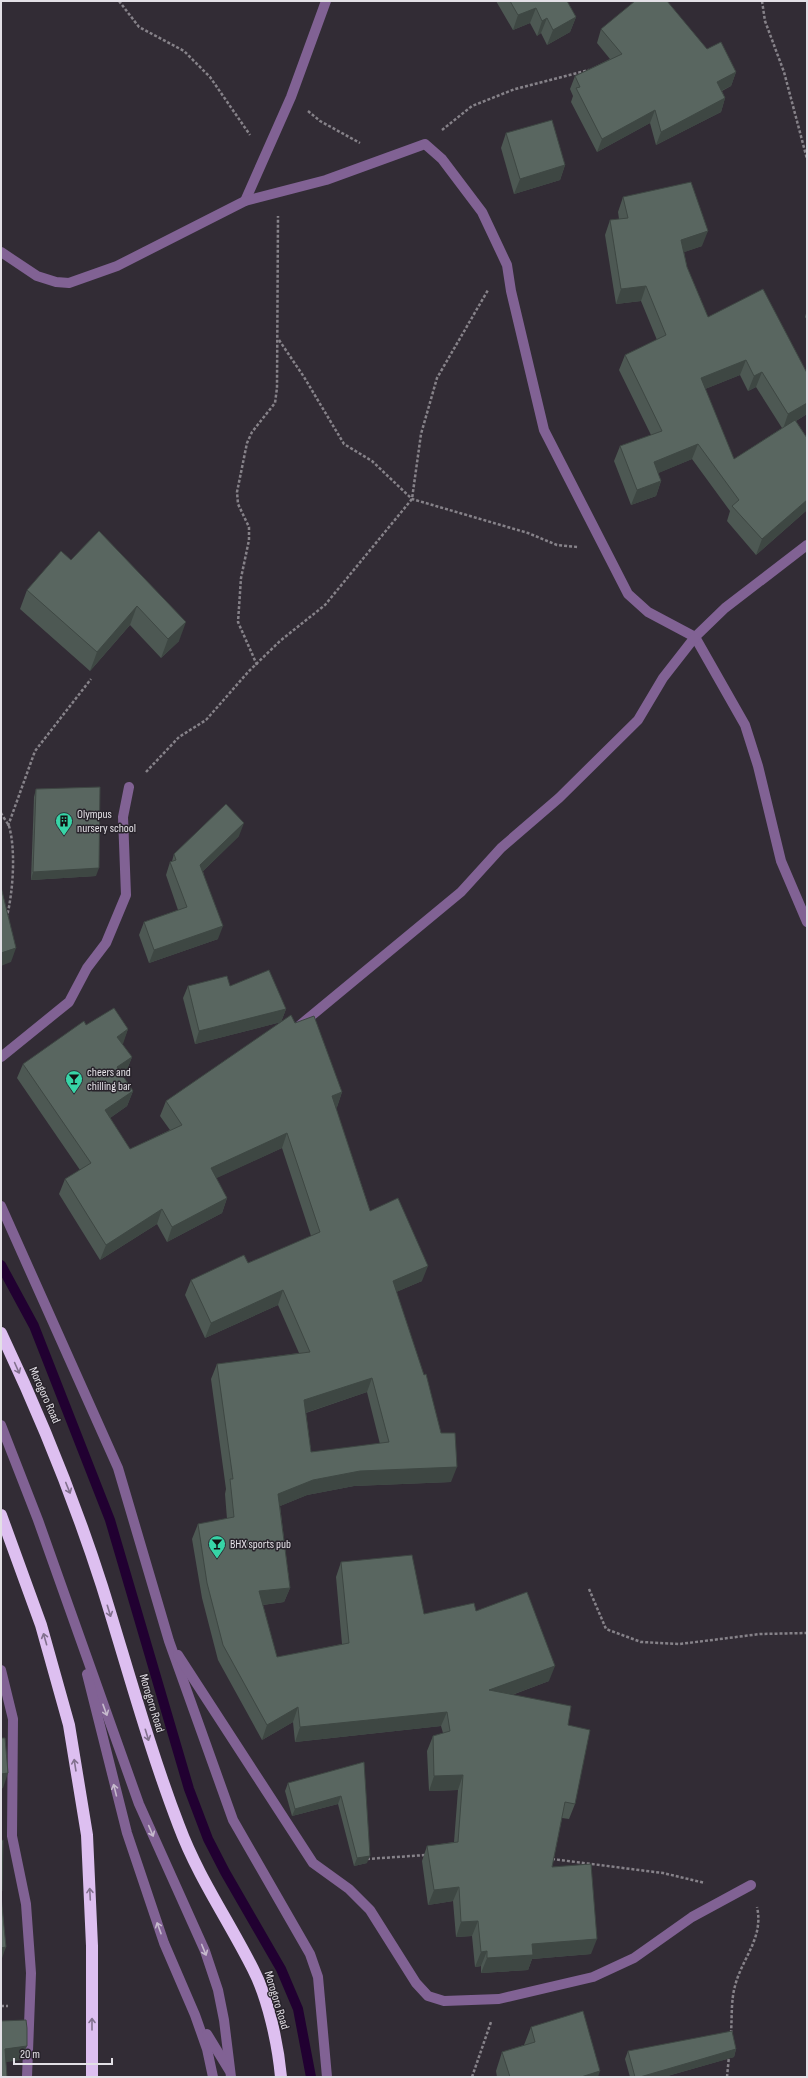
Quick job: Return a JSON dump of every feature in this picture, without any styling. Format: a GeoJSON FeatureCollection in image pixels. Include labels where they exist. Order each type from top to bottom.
{"type":"FeatureCollection","features":[{"type":"Feature","properties":{"kind":"highway","name":"Morogoro Road"},"geometry":{"type":"LineString","coordinates":[[1,1332],[43,1425],[78,1514],[148,1739],[186,1844],[254,1970],[267,2010],[280,2064],[281,2077]]}},
{"type":"Feature","properties":{"kind":"highway"},"geometry":{"type":"LineString","coordinates":[[1,1515],[41,1625],[69,1725],[87,1835],[92,1946],[92,2077]]}},
{"type":"Feature","properties":{"kind":"street"},"geometry":{"type":"LineString","coordinates":[[245,201],[291,97],[326,1]]}},
{"type":"Feature","properties":{"kind":"street"},"geometry":{"type":"LineString","coordinates":[[1,252],[37,276],[56,282],[69,283],[118,266],[245,201],[326,180],[425,144],[442,159],[482,212],[507,265],[511,291],[544,430],[628,594],[648,612],[695,637],[745,725],[758,766],[781,861],[807,922]]}},
{"type":"Feature","properties":{"kind":"street"},"geometry":{"type":"LineString","coordinates":[[298,1026],[461,892],[500,848],[559,798],[638,720],[663,678],[695,637],[725,608],[764,576],[807,545]]}},
{"type":"Feature","properties":{"kind":"street"},"geometry":{"type":"LineString","coordinates":[[1,1057],[69,1002],[87,968],[106,943],[126,895],[123,817],[130,788]]}},
{"type":"Feature","properties":{"kind":"street"},"geometry":{"type":"LineString","coordinates":[[1,1206],[118,1468],[169,1641],[233,1820],[310,1954],[318,1977],[327,2077]]}},
{"type":"Feature","properties":{"kind":"street"},"geometry":{"type":"LineString","coordinates":[[1,1425],[38,1520],[139,1804],[205,1951],[218,1990],[231,2076]]}},
{"type":"Feature","properties":{"kind":"street"},"geometry":{"type":"LineString","coordinates":[[74,1620],[127,1833],[164,1943],[195,2015],[207,2049],[213,2077]]}},
{"type":"Feature","properties":{"kind":"street"},"geometry":{"type":"LineString","coordinates":[[169,1641],[313,1863],[349,1889],[370,1910],[416,1983],[428,1996],[444,2002],[499,1999],[593,1977],[634,1958],[692,1917],[751,1885]]}},
{"type":"Feature","properties":{"kind":"street"},"geometry":{"type":"LineString","coordinates":[[1,1670],[13,1719],[12,1836],[26,1904],[31,1973],[26,2077]]}},
{"type":"Feature","properties":{"kind":"street"},"geometry":{"type":"LineString","coordinates":[[195,2015],[231,2076]]}},
{"type":"Feature","properties":{"kind":"path"},"geometry":{"type":"LineString","coordinates":[[119,1],[139,27],[184,51],[205,72],[266,156]]}},
{"type":"Feature","properties":{"kind":"path"},"geometry":{"type":"LineString","coordinates":[[762,1],[765,21],[784,72],[807,159]]}},
{"type":"Feature","properties":{"kind":"path"},"geometry":{"type":"LineString","coordinates":[[425,144],[472,106],[515,89],[593,69]]}},
{"type":"Feature","properties":{"kind":"path"},"geometry":{"type":"LineString","coordinates":[[291,97],[320,122],[388,157]]}},
{"type":"Feature","properties":{"kind":"path"},"geometry":{"type":"LineString","coordinates":[[256,664],[238,622],[241,578],[249,540],[249,527],[238,504],[237,492],[247,443],[252,432],[275,403],[278,338],[279,193]]}},
{"type":"Feature","properties":{"kind":"path"},"geometry":{"type":"LineString","coordinates":[[130,788],[157,762],[179,737],[206,720],[256,664],[280,641],[325,605],[412,500],[422,434],[437,378],[485,294],[507,265]]}},
{"type":"Feature","properties":{"kind":"path"},"geometry":{"type":"LineString","coordinates":[[278,338],[304,377],[344,444],[372,461],[412,500],[528,533],[556,545],[605,550]]}},
{"type":"Feature","properties":{"kind":"path"},"geometry":{"type":"LineString","coordinates":[[8,826],[35,751],[91,679]]}},
{"type":"Feature","properties":{"kind":"path"},"geometry":{"type":"LineString","coordinates":[[1,813],[8,826],[12,848],[11,893],[6,920]]}},
{"type":"Feature","properties":{"kind":"path"},"geometry":{"type":"LineString","coordinates":[[589,1589],[606,1629],[641,1642],[680,1644],[760,1634],[807,1633]]}},
{"type":"Feature","properties":{"kind":"path"},"geometry":{"type":"LineString","coordinates":[[359,1859],[428,1855]]}},
{"type":"Feature","properties":{"kind":"path"},"geometry":{"type":"LineString","coordinates":[[550,1858],[663,1873],[738,1892]]}},
{"type":"Feature","properties":{"kind":"path"},"geometry":{"type":"LineString","coordinates":[[730,2039],[735,1986],[757,1934],[760,1919],[751,1885]]}},
{"type":"Feature","properties":{"kind":"path"},"geometry":{"type":"LineString","coordinates":[[472,2077],[499,1999]]}},
{"type":"Feature","properties":{"kind":"path"},"geometry":{"type":"LineString","coordinates":[[727,2077],[729,2054]]}},
{"type":"Feature","properties":{"kind":"building"},"geometry":{"type":"Polygon","coordinates":[[[510,1],[567,1],[576,17],[553,30],[547,18],[542,21],[536,8],[518,15],[510,1]]]}},
{"type":"Feature","properties":{"kind":"building"},"geometry":{"type":"Polygon","coordinates":[[[635,1],[667,1],[707,49],[721,42],[736,72],[717,82],[725,98],[661,132],[655,110],[602,139],[576,88],[580,87],[575,76],[622,54],[601,29],[635,1]]]}},
{"type":"Feature","properties":{"kind":"building"},"geometry":{"type":"Polygon","coordinates":[[[552,120],[565,165],[520,179],[506,133],[552,120]]]}},
{"type":"Feature","properties":{"kind":"building"},"geometry":{"type":"Polygon","coordinates":[[[691,182],[708,231],[681,240],[687,267],[708,317],[763,289],[807,373],[807,403],[788,414],[762,372],[754,376],[746,360],[701,378],[734,459],[795,420],[807,438],[807,500],[762,539],[732,506],[739,500],[698,444],[654,462],[661,481],[637,490],[620,446],[662,431],[625,355],[666,335],[646,286],[621,289],[610,220],[628,218],[623,197],[691,182]]]}},
{"type":"Feature","properties":{"kind":"building"},"geometry":{"type":"Polygon","coordinates":[[[99,531],[186,622],[168,639],[137,606],[97,652],[27,590],[61,551],[71,560],[99,531]]]}},
{"type":"Feature","properties":{"kind":"building","name":"Olympus nursery school"},"geometry":{"type":"Polygon","coordinates":[[[100,787],[99,868],[33,872],[36,789],[100,787]]]}},
{"type":"Feature","properties":{"kind":"building"},"geometry":{"type":"Polygon","coordinates":[[[226,804],[244,823],[200,865],[223,926],[154,950],[144,922],[187,907],[170,862],[176,860],[174,854],[226,804]]]}},
{"type":"Feature","properties":{"kind":"building"},"geometry":{"type":"Polygon","coordinates":[[[1,887],[16,948],[1,953],[1,887]]]}},
{"type":"Feature","properties":{"kind":"building"},"geometry":{"type":"Polygon","coordinates":[[[269,970],[286,1009],[199,1031],[188,986],[227,976],[230,986],[269,970]]]}},
{"type":"Feature","properties":{"kind":"building"},"geometry":{"type":"Polygon","coordinates":[[[114,1008],[128,1029],[117,1037],[132,1057],[117,1067],[133,1091],[105,1110],[130,1149],[182,1125],[166,1101],[291,1015],[295,1023],[314,1016],[342,1092],[332,1096],[370,1211],[398,1198],[428,1266],[393,1281],[424,1375],[426,1374],[441,1433],[455,1433],[457,1467],[360,1471],[313,1480],[278,1494],[290,1588],[259,1591],[277,1657],[349,1643],[341,1562],[412,1555],[424,1614],[474,1603],[476,1611],[527,1592],[555,1666],[489,1690],[571,1706],[568,1725],[590,1730],[575,1804],[565,1802],[552,1867],[591,1864],[597,1939],[532,1944],[533,1955],[487,1958],[487,1951],[481,1952],[478,1921],[461,1922],[459,1887],[434,1890],[427,1846],[458,1842],[463,1775],[434,1776],[433,1736],[450,1731],[447,1712],[300,1727],[298,1707],[267,1725],[223,1645],[207,1583],[198,1524],[234,1517],[230,1479],[233,1479],[217,1364],[310,1352],[283,1290],[211,1323],[191,1280],[244,1255],[248,1263],[320,1232],[287,1133],[211,1168],[227,1198],[172,1227],[162,1209],[106,1245],[65,1179],[91,1163],[23,1064],[84,1021],[86,1025],[114,1008]],[[372,1378],[304,1400],[311,1452],[389,1442],[372,1378]]]}},
{"type":"Feature","properties":{"kind":"building"},"geometry":{"type":"Polygon","coordinates":[[[1,1738],[5,1738],[8,1773],[1,1774],[1,1738]]]}},
{"type":"Feature","properties":{"kind":"building"},"geometry":{"type":"Polygon","coordinates":[[[364,1762],[370,1856],[357,1858],[341,1796],[295,1809],[288,1783],[364,1762]]]}},
{"type":"Feature","properties":{"kind":"building"},"geometry":{"type":"Polygon","coordinates":[[[3,1840],[2,1891],[1,1891],[1,1841],[3,1840]]]}},
{"type":"Feature","properties":{"kind":"building"},"geometry":{"type":"Polygon","coordinates":[[[1,1896],[6,1947],[1,1948],[1,1896]]]}},
{"type":"Feature","properties":{"kind":"building"},"geometry":{"type":"Polygon","coordinates":[[[583,2011],[600,2071],[581,2077],[510,2077],[502,2052],[535,2042],[531,2027],[583,2011]]]}},
{"type":"Feature","properties":{"kind":"building"},"geometry":{"type":"Polygon","coordinates":[[[26,2020],[27,2046],[5,2049],[7,2077],[1,2077],[1,2021],[26,2020]]]}},
{"type":"Feature","properties":{"kind":"building"},"geometry":{"type":"Polygon","coordinates":[[[732,2031],[736,2049],[640,2077],[635,2077],[628,2051],[732,2031]]]}},
{"type":"Feature","properties":{"kind":"waterway"},"geometry":{"type":"LineString","coordinates":[[1,1265],[34,1326],[110,1520],[189,1789],[208,1839],[225,1872],[281,1969],[298,2009],[311,2077]]}},
{"type":"Feature","properties":{"kind":"place","name":"Olympus nursery school"},"geometry":{"type":"Point","coordinates":[64,836]}},
{"type":"Feature","properties":{"kind":"place","name":"cheers and chilling bar"},"geometry":{"type":"Point","coordinates":[74,1094]}},
{"type":"Feature","properties":{"kind":"place","name":"BHX sports pub"},"geometry":{"type":"Point","coordinates":[217,1559]}}]}
